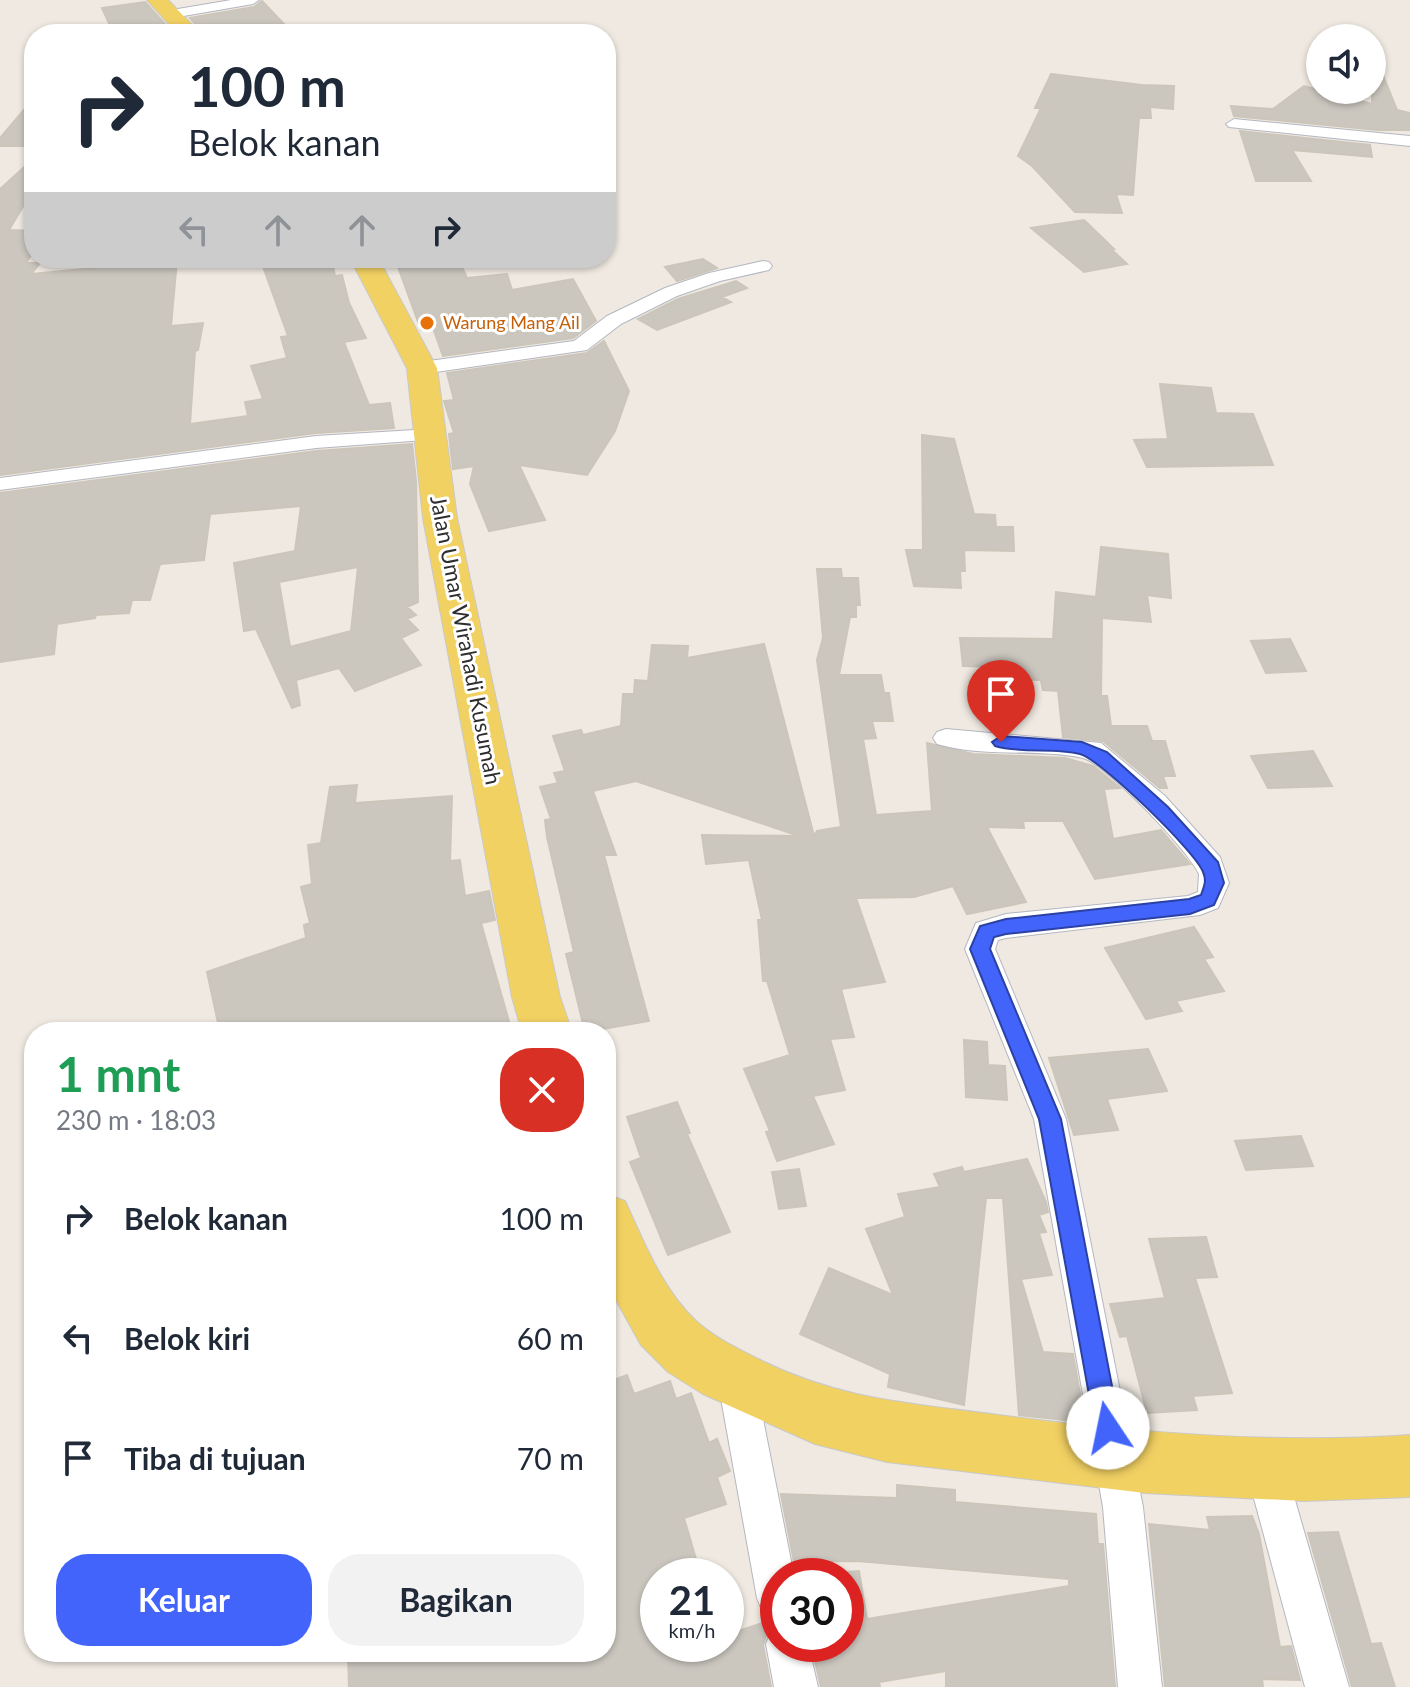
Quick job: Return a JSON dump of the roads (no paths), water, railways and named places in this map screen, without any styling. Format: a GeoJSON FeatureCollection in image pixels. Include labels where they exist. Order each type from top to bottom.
{"type":"FeatureCollection","features":[{"type":"Feature","properties":{"kind":"main road"},"geometry":{"type":"LineString","coordinates":[[164,7],[180,24]]}},
{"type":"Feature","properties":{"kind":"main road","name":"Jalan Umar Wirahadi Kusumah"},"geometry":{"type":"LineString","coordinates":[[369,268],[422,368],[440,518],[536,997],[544,1022]]}},
{"type":"Feature","properties":{"kind":"main road"},"geometry":{"type":"LineString","coordinates":[[616,1239],[653,1314],[687,1351],[794,1406],[853,1426],[1114,1459],[1266,1469],[1360,1470],[1410,1466]]}},
{"type":"Feature","properties":{"kind":"street"},"geometry":{"type":"LineString","coordinates":[[164,7],[253,0]]}},
{"type":"Feature","properties":{"kind":"street"},"geometry":{"type":"LineString","coordinates":[[1234,124],[1410,141]]}},
{"type":"Feature","properties":{"kind":"street"},"geometry":{"type":"LineString","coordinates":[[422,368],[580,346],[614,320],[671,292],[715,277],[763,266]]}},
{"type":"Feature","properties":{"kind":"street"},"geometry":{"type":"LineString","coordinates":[[0,484],[316,442],[431,435]]}},
{"type":"Feature","properties":{"kind":"street"},"geometry":{"type":"LineString","coordinates":[[946,738],[1092,750],[1162,812],[1211,867],[1213,892],[1208,900],[1190,907],[1006,926],[986,931],[980,949],[1050,1119],[1123,1507],[1140,1687]]}},
{"type":"Feature","properties":{"kind":"street"},"geometry":{"type":"LineString","coordinates":[[741,1380],[744,1420],[770,1558]]}},
{"type":"Feature","properties":{"kind":"street"},"geometry":{"type":"LineString","coordinates":[[1266,1469],[1327,1687]]}},
{"type":"Feature","properties":{"kind":"street"},"geometry":{"type":"LineString","coordinates":[[791,1662],[796,1687]]}},
{"type":"Feature","properties":{"kind":"place","name":"Warung Mang Ail"},"geometry":{"type":"Point","coordinates":[427,323]}}]}
